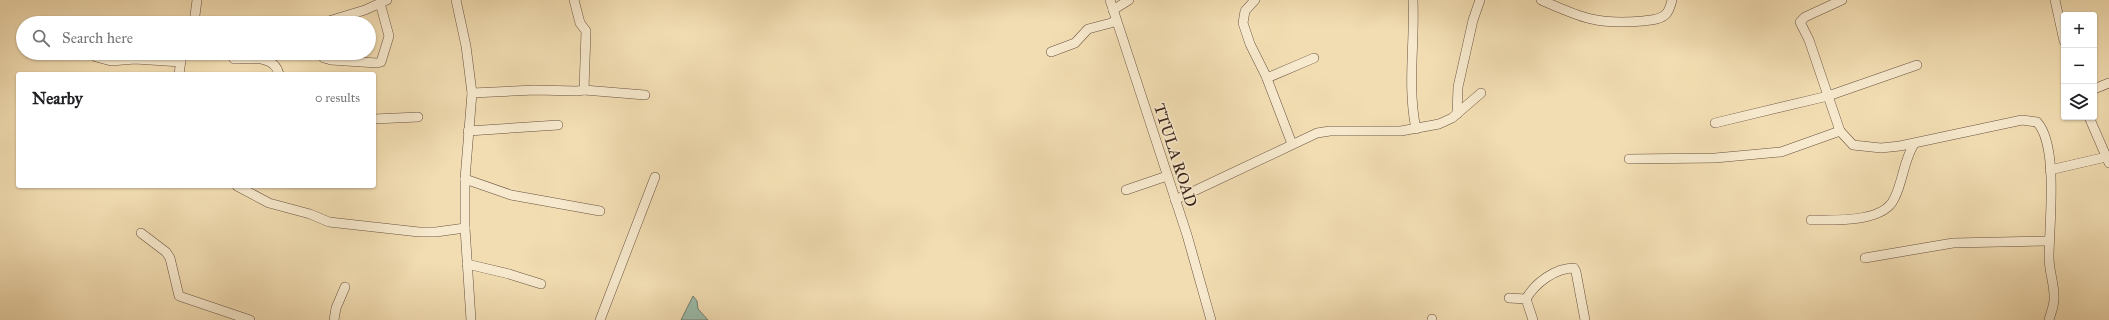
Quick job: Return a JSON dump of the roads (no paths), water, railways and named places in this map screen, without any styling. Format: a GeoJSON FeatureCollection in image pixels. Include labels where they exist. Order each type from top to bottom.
{"type":"FeatureCollection","features":[{"type":"Feature","properties":{"kind":"street"},"geometry":{"type":"LineString","coordinates":[[195,16],[197,0]]}},
{"type":"Feature","properties":{"kind":"street"},"geometry":{"type":"LineString","coordinates":[[456,0],[466,46],[472,94],[465,179],[465,228],[471,320]]}},
{"type":"Feature","properties":{"kind":"street"},"geometry":{"type":"LineString","coordinates":[[574,0],[580,23],[586,31],[584,90]]}},
{"type":"Feature","properties":{"kind":"street","name":"TTULA ROAD"},"geometry":{"type":"LineString","coordinates":[[1110,0],[1175,200],[1211,320]]}},
{"type":"Feature","properties":{"kind":"street"},"geometry":{"type":"LineString","coordinates":[[1113,10],[1129,0]]}},
{"type":"Feature","properties":{"kind":"street"},"geometry":{"type":"LineString","coordinates":[[1255,0],[1246,11],[1243,23],[1250,44],[1267,78],[1292,144]]}},
{"type":"Feature","properties":{"kind":"street"},"geometry":{"type":"LineString","coordinates":[[1413,0],[1414,21],[1411,83],[1412,110],[1416,128]]}},
{"type":"Feature","properties":{"kind":"street"},"geometry":{"type":"LineString","coordinates":[[1457,114],[1458,87],[1473,20],[1480,0]]}},
{"type":"Feature","properties":{"kind":"street"},"geometry":{"type":"LineString","coordinates":[[1541,0],[1592,21],[1619,23],[1656,20],[1667,13],[1672,0]]}},
{"type":"Feature","properties":{"kind":"street"},"geometry":{"type":"LineString","coordinates":[[1842,0],[1806,17],[1800,22],[1809,40],[1840,131],[1847,141],[1859,146],[1881,148],[1914,144],[1980,129],[2031,120],[2037,122],[2041,126],[2049,153],[2050,170],[2049,268],[2054,298],[2049,320]]}},
{"type":"Feature","properties":{"kind":"street"},"geometry":{"type":"LineString","coordinates":[[2055,0],[2061,27]]}},
{"type":"Feature","properties":{"kind":"street"},"geometry":{"type":"LineString","coordinates":[[331,60],[382,62],[389,36],[383,1],[365,10],[345,16]]}},
{"type":"Feature","properties":{"kind":"street"},"geometry":{"type":"LineString","coordinates":[[1051,52],[1075,42],[1088,29],[1111,23],[1116,20]]}},
{"type":"Feature","properties":{"kind":"street"},"geometry":{"type":"LineString","coordinates":[[1267,78],[1314,58]]}},
{"type":"Feature","properties":{"kind":"street"},"geometry":{"type":"LineString","coordinates":[[179,72],[181,60]]}},
{"type":"Feature","properties":{"kind":"street"},"geometry":{"type":"LineString","coordinates":[[265,60],[275,65],[278,72]]}},
{"type":"Feature","properties":{"kind":"street"},"geometry":{"type":"LineString","coordinates":[[1715,123],[1828,96],[1917,65]]}},
{"type":"Feature","properties":{"kind":"street"},"geometry":{"type":"LineString","coordinates":[[2097,87],[2109,83]]}},
{"type":"Feature","properties":{"kind":"street"},"geometry":{"type":"LineString","coordinates":[[472,94],[535,90],[584,90],[645,95]]}},
{"type":"Feature","properties":{"kind":"street"},"geometry":{"type":"LineString","coordinates":[[1175,200],[1316,134],[1330,131],[1385,132],[1447,122],[1481,93]]}},
{"type":"Feature","properties":{"kind":"street"},"geometry":{"type":"LineString","coordinates":[[376,119],[418,117]]}},
{"type":"Feature","properties":{"kind":"street"},"geometry":{"type":"LineString","coordinates":[[2050,170],[2107,160],[2090,120]]}},
{"type":"Feature","properties":{"kind":"street"},"geometry":{"type":"LineString","coordinates":[[468,131],[558,125]]}},
{"type":"Feature","properties":{"kind":"street"},"geometry":{"type":"LineString","coordinates":[[1629,159],[1715,158],[1781,152],[1840,131]]}},
{"type":"Feature","properties":{"kind":"street"},"geometry":{"type":"LineString","coordinates":[[1811,220],[1853,220],[1874,214],[1888,206],[1894,200],[1904,165],[1914,144]]}},
{"type":"Feature","properties":{"kind":"street"},"geometry":{"type":"LineString","coordinates":[[1126,190],[1167,176]]}},
{"type":"Feature","properties":{"kind":"street"},"geometry":{"type":"LineString","coordinates":[[600,320],[655,177]]}},
{"type":"Feature","properties":{"kind":"street"},"geometry":{"type":"LineString","coordinates":[[465,179],[511,195],[600,211]]}},
{"type":"Feature","properties":{"kind":"street"},"geometry":{"type":"LineString","coordinates":[[241,188],[269,203],[310,214],[330,222],[419,232],[436,232],[465,228]]}},
{"type":"Feature","properties":{"kind":"street"},"geometry":{"type":"LineString","coordinates":[[141,233],[166,252],[170,258],[179,296],[250,320]]}},
{"type":"Feature","properties":{"kind":"street"},"geometry":{"type":"LineString","coordinates":[[1865,258],[1953,243],[2049,241]]}},
{"type":"Feature","properties":{"kind":"street"},"geometry":{"type":"LineString","coordinates":[[467,264],[509,274],[541,284]]}},
{"type":"Feature","properties":{"kind":"street"},"geometry":{"type":"LineString","coordinates":[[1526,299],[1537,285],[1549,276],[1562,270],[1574,268],[1585,320]]}},
{"type":"Feature","properties":{"kind":"street"},"geometry":{"type":"LineString","coordinates":[[334,320],[336,308],[345,287]]}},
{"type":"Feature","properties":{"kind":"street"},"geometry":{"type":"LineString","coordinates":[[1509,298],[1526,299]]}},
{"type":"Feature","properties":{"kind":"street"},"geometry":{"type":"LineString","coordinates":[[1526,299],[1533,320]]}}]}
